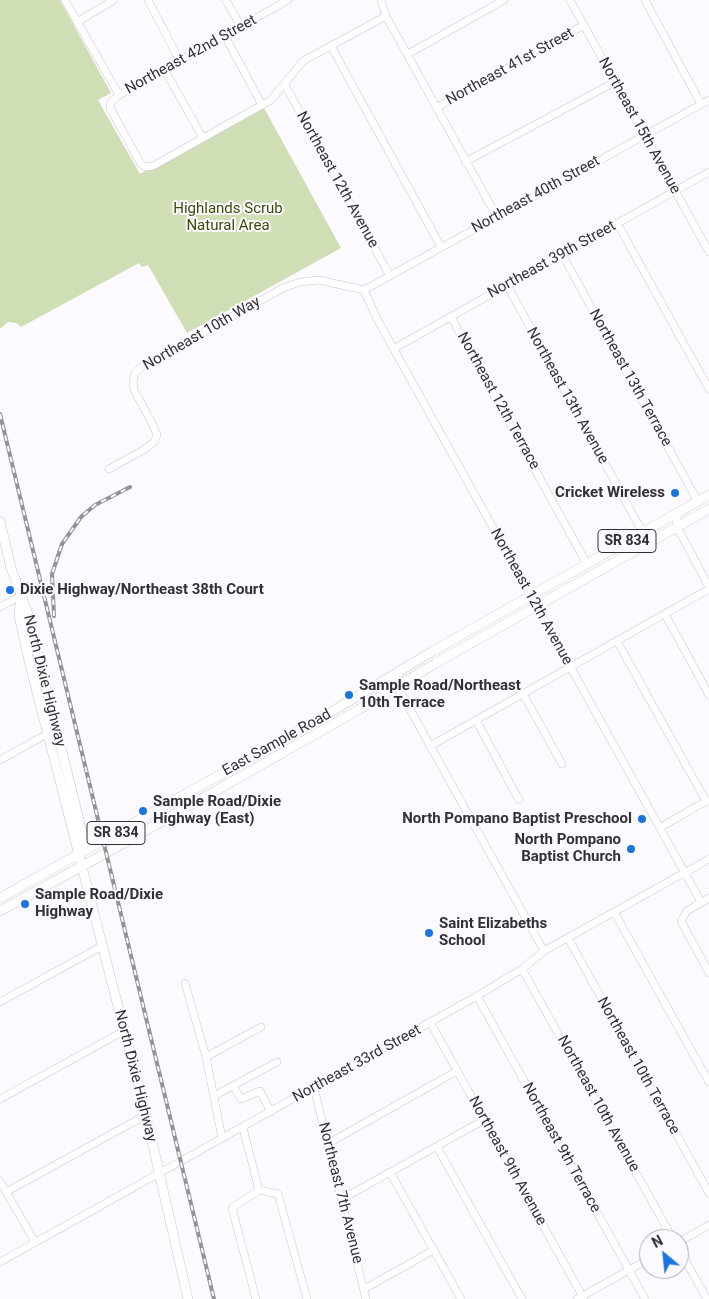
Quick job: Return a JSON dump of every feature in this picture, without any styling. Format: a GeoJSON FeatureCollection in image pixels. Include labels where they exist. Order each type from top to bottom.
{"type":"FeatureCollection","features":[{"type":"Feature","properties":{"kind":"main road","name":"East Sample Road"},"geometry":{"type":"LineString","coordinates":[[0,898],[232,768],[399,670],[709,496]]}},
{"type":"Feature","properties":{"kind":"main road","name":"East Sample Road"},"geometry":{"type":"LineString","coordinates":[[0,911],[83,866],[709,509]]}},
{"type":"Feature","properties":{"kind":"main road","name":"North Dixie Highway"},"geometry":{"type":"LineString","coordinates":[[0,521],[27,611],[81,828],[83,839],[80,854]]}},
{"type":"Feature","properties":{"kind":"main road","name":"North Dixie Highway"},"geometry":{"type":"LineString","coordinates":[[21,596],[19,616],[47,734],[74,839],[80,854],[146,1115],[188,1299]]}},
{"type":"Feature","properties":{"kind":"main road"},"geometry":{"type":"LineString","coordinates":[[383,695],[386,688],[386,679]]}},
{"type":"Feature","properties":{"kind":"main road"},"geometry":{"type":"LineString","coordinates":[[224,786],[225,777],[232,768]]}},
{"type":"Feature","properties":{"kind":"street"},"geometry":{"type":"LineString","coordinates":[[65,0],[119,95],[111,102],[110,108],[141,164],[146,167],[153,166],[262,105],[277,95],[295,68],[303,61],[386,16]]}},
{"type":"Feature","properties":{"kind":"street"},"geometry":{"type":"LineString","coordinates":[[77,22],[114,0]]}},
{"type":"Feature","properties":{"kind":"street"},"geometry":{"type":"LineString","coordinates":[[148,0],[180,61]]}},
{"type":"Feature","properties":{"kind":"street"},"geometry":{"type":"LineString","coordinates":[[226,0],[241,27]]}},
{"type":"Feature","properties":{"kind":"street","name":"Northeast 42nd Street"},"geometry":{"type":"LineString","coordinates":[[119,95],[288,0]]}},
{"type":"Feature","properties":{"kind":"street"},"geometry":{"type":"LineString","coordinates":[[381,0],[386,16],[497,217]]}},
{"type":"Feature","properties":{"kind":"street"},"geometry":{"type":"LineString","coordinates":[[408,54],[504,0]]}},
{"type":"Feature","properties":{"kind":"street","name":"Northeast 15th Avenue"},"geometry":{"type":"LineString","coordinates":[[570,0],[709,252]]}},
{"type":"Feature","properties":{"kind":"street"},"geometry":{"type":"LineString","coordinates":[[645,0],[701,104]]}},
{"type":"Feature","properties":{"kind":"street","name":"Northeast 41st Street"},"geometry":{"type":"LineString","coordinates":[[436,108],[584,25]]}},
{"type":"Feature","properties":{"kind":"street"},"geometry":{"type":"LineString","coordinates":[[225,36],[262,105]]}},
{"type":"Feature","properties":{"kind":"street"},"geometry":{"type":"LineString","coordinates":[[331,46],[441,247]]}},
{"type":"Feature","properties":{"kind":"street"},"geometry":{"type":"LineString","coordinates":[[164,69],[203,138]]}},
{"type":"Feature","properties":{"kind":"street"},"geometry":{"type":"LineString","coordinates":[[465,162],[615,82]]}},
{"type":"Feature","properties":{"kind":"street","name":"Northeast 12th Avenue"},"geometry":{"type":"LineString","coordinates":[[285,85],[390,276]]}},
{"type":"Feature","properties":{"kind":"street","name":"Northeast 40th Street"},"geometry":{"type":"LineString","coordinates":[[364,290],[709,100]]}},
{"type":"Feature","properties":{"kind":"street","name":"Northeast 39th Street"},"geometry":{"type":"LineString","coordinates":[[395,348],[709,172]]}},
{"type":"Feature","properties":{"kind":"street"},"geometry":{"type":"LineString","coordinates":[[617,223],[709,389]]}},
{"type":"Feature","properties":{"kind":"street","name":"Northeast 13th Terrace"},"geometry":{"type":"LineString","coordinates":[[562,254],[698,502]]}},
{"type":"Feature","properties":{"kind":"street","name":"Northeast 10th Way"},"geometry":{"type":"LineString","coordinates":[[109,469],[145,449],[154,442],[157,436],[134,390],[134,373],[143,366],[283,288],[300,282],[319,280],[364,290]]}},
{"type":"Feature","properties":{"kind":"street","name":"Northeast 13th Avenue"},"geometry":{"type":"LineString","coordinates":[[507,285],[643,533]]}},
{"type":"Feature","properties":{"kind":"street","name":"Northeast 12th Avenue"},"geometry":{"type":"LineString","coordinates":[[364,290],[377,319],[395,348],[701,902]]}},
{"type":"Feature","properties":{"kind":"street","name":"Northeast 12th Terrace"},"geometry":{"type":"LineString","coordinates":[[451,317],[588,564]]}},
{"type":"Feature","properties":{"kind":"street"},"geometry":{"type":"LineString","coordinates":[[430,746],[709,588],[677,527],[676,520],[680,512]]}},
{"type":"Feature","properties":{"kind":"street"},"geometry":{"type":"LineString","coordinates":[[640,548],[643,533]]}},
{"type":"Feature","properties":{"kind":"street"},"geometry":{"type":"LineString","coordinates":[[0,607],[21,596]]}},
{"type":"Feature","properties":{"kind":"street"},"geometry":{"type":"LineString","coordinates":[[665,614],[709,695]]}},
{"type":"Feature","properties":{"kind":"street"},"geometry":{"type":"LineString","coordinates":[[617,641],[707,800],[660,826]]}},
{"type":"Feature","properties":{"kind":"street"},"geometry":{"type":"LineString","coordinates":[[399,670],[397,686],[544,951]]}},
{"type":"Feature","properties":{"kind":"street"},"geometry":{"type":"LineString","coordinates":[[523,694],[562,764]]}},
{"type":"Feature","properties":{"kind":"street"},"geometry":{"type":"LineString","coordinates":[[476,720],[519,800]]}},
{"type":"Feature","properties":{"kind":"street"},"geometry":{"type":"LineString","coordinates":[[0,760],[47,734]]}},
{"type":"Feature","properties":{"kind":"street","name":"Northeast 33rd Street"},"geometry":{"type":"LineString","coordinates":[[0,1262],[477,996],[522,969],[544,951],[709,859]]}},
{"type":"Feature","properties":{"kind":"street"},"geometry":{"type":"LineString","coordinates":[[709,898],[687,911],[682,921],[709,973]]}},
{"type":"Feature","properties":{"kind":"street"},"geometry":{"type":"LineString","coordinates":[[614,912],[709,1082]]}},
{"type":"Feature","properties":{"kind":"street","name":"Northeast 10th Terrace"},"geometry":{"type":"LineString","coordinates":[[568,938],[709,1193]]}},
{"type":"Feature","properties":{"kind":"street"},"geometry":{"type":"LineString","coordinates":[[0,1002],[102,946]]}},
{"type":"Feature","properties":{"kind":"street","name":"Northeast 10th Avenue"},"geometry":{"type":"LineString","coordinates":[[522,969],[667,1229]]}},
{"type":"Feature","properties":{"kind":"street"},"geometry":{"type":"LineString","coordinates":[[185,983],[206,1057],[222,1138]]}},
{"type":"Feature","properties":{"kind":"street","name":"Northeast 9th Terrace"},"geometry":{"type":"LineString","coordinates":[[477,996],[645,1299]]}},
{"type":"Feature","properties":{"kind":"street","name":"Northeast 9th Avenue"},"geometry":{"type":"LineString","coordinates":[[430,1022],[581,1298]]}},
{"type":"Feature","properties":{"kind":"street"},"geometry":{"type":"LineString","coordinates":[[206,1057],[261,1027]]}},
{"type":"Feature","properties":{"kind":"street"},"geometry":{"type":"LineString","coordinates":[[0,1099],[124,1031]]}},
{"type":"Feature","properties":{"kind":"street"},"geometry":{"type":"LineString","coordinates":[[214,1096],[277,1062]]}},
{"type":"Feature","properties":{"kind":"street"},"geometry":{"type":"LineString","coordinates":[[329,1143],[457,1071]]}},
{"type":"Feature","properties":{"kind":"street"},"geometry":{"type":"LineString","coordinates":[[233,1086],[241,1099],[260,1091],[272,1112]]}},
{"type":"Feature","properties":{"kind":"street","name":"Northeast 7th Avenue"},"geometry":{"type":"LineString","coordinates":[[314,1088],[366,1299]]}},
{"type":"Feature","properties":{"kind":"street"},"geometry":{"type":"LineString","coordinates":[[6,1192],[146,1115]]}},
{"type":"Feature","properties":{"kind":"street"},"geometry":{"type":"LineString","coordinates":[[342,1199],[484,1120]]}},
{"type":"Feature","properties":{"kind":"street"},"geometry":{"type":"LineString","coordinates":[[243,1128],[259,1190]]}},
{"type":"Feature","properties":{"kind":"street"},"geometry":{"type":"LineString","coordinates":[[437,1147],[522,1299]]}},
{"type":"Feature","properties":{"kind":"street"},"geometry":{"type":"LineString","coordinates":[[390,1172],[461,1299]]}},
{"type":"Feature","properties":{"kind":"street"},"geometry":{"type":"LineString","coordinates":[[0,1181],[35,1242]]}},
{"type":"Feature","properties":{"kind":"street"},"geometry":{"type":"LineString","coordinates":[[256,1299],[232,1208],[259,1190],[278,1194],[308,1299]]}},
{"type":"Feature","properties":{"kind":"street"},"geometry":{"type":"LineString","coordinates":[[689,1236],[709,1225]]}},
{"type":"Feature","properties":{"kind":"street"},"geometry":{"type":"LineString","coordinates":[[364,1289],[434,1250]]}},
{"type":"Feature","properties":{"kind":"street"},"geometry":{"type":"LineString","coordinates":[[581,1298],[639,1264]]}},
{"type":"Feature","properties":{"kind":"street"},"geometry":{"type":"LineString","coordinates":[[689,1267],[707,1299]]}},
{"type":"Feature","properties":{"kind":"green space","name":"Highlands Scrub Natural Area"},"geometry":{"type":"Polygon","coordinates":[[[0,0],[60,0],[111,93],[98,100],[140,174],[263,106],[341,248],[187,333],[148,265],[142,267],[139,263],[21,327],[16,323],[8,322],[0,329],[0,0]]]}},
{"type":"Feature","properties":{"kind":"railway"},"geometry":{"type":"LineString","coordinates":[[0,414],[214,1299]]}},
{"type":"Feature","properties":{"kind":"railway"},"geometry":{"type":"LineString","coordinates":[[54,616],[52,574],[62,544],[81,517],[95,505],[130,487]]}},
{"type":"Feature","properties":{"kind":"place","name":"Cricket Wireless"},"geometry":{"type":"Point","coordinates":[675,493]}},
{"type":"Feature","properties":{"kind":"place","name":"Dixie Highway/Northeast 38th Court"},"geometry":{"type":"Point","coordinates":[10,590]}},
{"type":"Feature","properties":{"kind":"place","name":"Sample Road/Northeast 10th Terrace"},"geometry":{"type":"Point","coordinates":[349,695]}},
{"type":"Feature","properties":{"kind":"place","name":"Sample Road/Dixie Highway (East)"},"geometry":{"type":"Point","coordinates":[143,811]}},
{"type":"Feature","properties":{"kind":"place","name":"North Pompano Baptist Preschool"},"geometry":{"type":"Point","coordinates":[642,819]}},
{"type":"Feature","properties":{"kind":"place","name":"North Pompano Baptist Church"},"geometry":{"type":"Point","coordinates":[631,849]}},
{"type":"Feature","properties":{"kind":"place","name":"Sample Road/Dixie Highway"},"geometry":{"type":"Point","coordinates":[25,904]}},
{"type":"Feature","properties":{"kind":"place","name":"Saint Elizabeths School"},"geometry":{"type":"Point","coordinates":[429,933]}}]}
